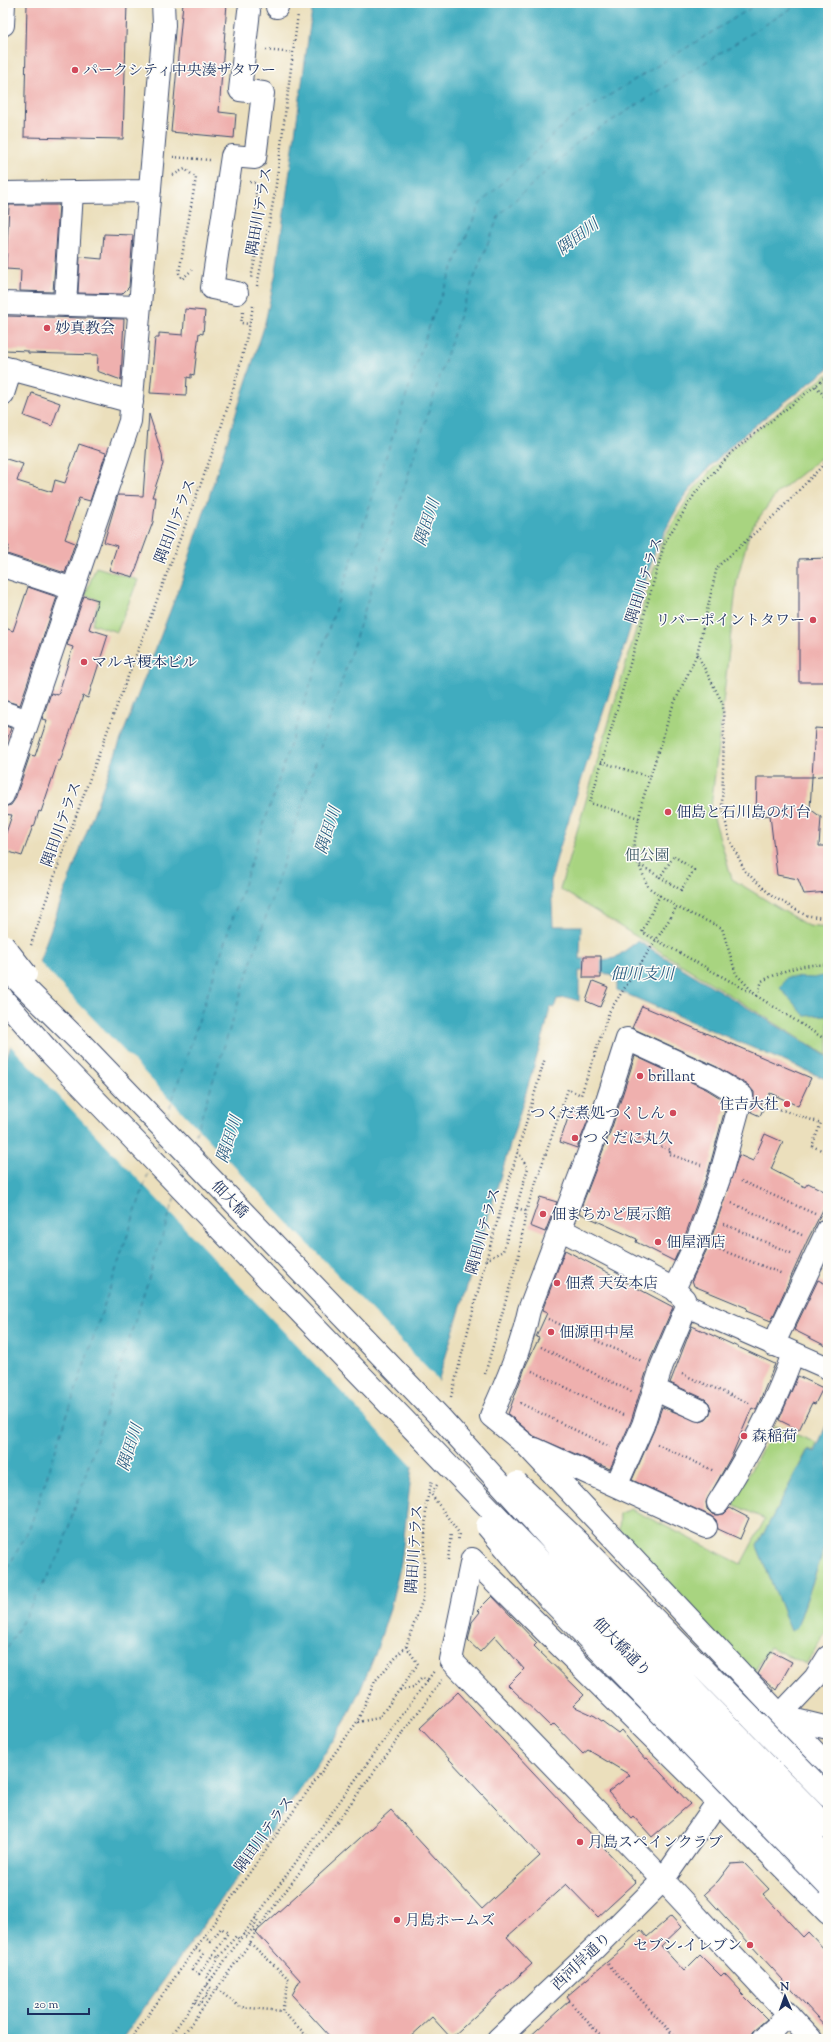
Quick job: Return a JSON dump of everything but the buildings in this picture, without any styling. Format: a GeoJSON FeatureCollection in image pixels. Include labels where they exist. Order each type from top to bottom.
{"type":"FeatureCollection","features":[{"type":"Feature","properties":{"kind":"street"},"geometry":{"type":"LineString","coordinates":[[3,25],[4,3]]}},
{"type":"Feature","properties":{"kind":"street"},"geometry":{"type":"LineString","coordinates":[[3,795],[130,421],[164,25],[163,3]]}},
{"type":"Feature","properties":{"kind":"street"},"geometry":{"type":"LineString","coordinates":[[248,296],[212,288],[232,156],[254,158],[256,151],[263,93],[240,90],[249,12]]}},
{"type":"Feature","properties":{"kind":"street"},"geometry":{"type":"LineString","coordinates":[[3,193],[72,192],[150,184]]}},
{"type":"Feature","properties":{"kind":"street"},"geometry":{"type":"LineString","coordinates":[[65,305],[72,192]]}},
{"type":"Feature","properties":{"kind":"street"},"geometry":{"type":"LineString","coordinates":[[3,303],[139,307]]}},
{"type":"Feature","properties":{"kind":"street"},"geometry":{"type":"LineString","coordinates":[[3,394],[7,368],[132,402]]}},
{"type":"Feature","properties":{"kind":"street"},"geometry":{"type":"LineString","coordinates":[[3,566],[73,589]]}},
{"type":"Feature","properties":{"kind":"street"},"geometry":{"type":"LineString","coordinates":[[3,712],[28,720]]}},
{"type":"Feature","properties":{"kind":"street"},"geometry":{"type":"LineString","coordinates":[[3,945],[77,1039]]}},
{"type":"Feature","properties":{"kind":"street","name":"佃大橋"},"geometry":{"type":"LineString","coordinates":[[3,966],[444,1410]]}},
{"type":"Feature","properties":{"kind":"street","name":"佃大橋"},"geometry":{"type":"LineString","coordinates":[[3,999],[52,1055],[416,1434]]}},
{"type":"Feature","properties":{"kind":"street"},"geometry":{"type":"LineString","coordinates":[[3,1012],[52,1055]]}},
{"type":"Feature","properties":{"kind":"street"},"geometry":{"type":"LineString","coordinates":[[616,1486],[640,1430],[657,1382],[697,1241],[714,1194],[742,1096],[712,1078],[627,1039],[600,1123],[529,1310],[523,1338],[515,1362],[491,1416],[525,1444],[779,1716],[828,1766]]}},
{"type":"Feature","properties":{"kind":"street"},"geometry":{"type":"LineString","coordinates":[[560,1229],[681,1298],[773,1345],[828,1368]]}},
{"type":"Feature","properties":{"kind":"street"},"geometry":{"type":"LineString","coordinates":[[773,1345],[804,1282],[820,1245]]}},
{"type":"Feature","properties":{"kind":"street"},"geometry":{"type":"LineString","coordinates":[[718,1503],[733,1480],[781,1388],[793,1353]]}},
{"type":"Feature","properties":{"kind":"street"},"geometry":{"type":"LineString","coordinates":[[657,1382],[699,1410]]}},
{"type":"Feature","properties":{"kind":"street"},"geometry":{"type":"LineString","coordinates":[[444,1410],[500,1467],[586,1548],[828,1796]]}},
{"type":"Feature","properties":{"kind":"street","name":"佃大橋通り"},"geometry":{"type":"LineString","coordinates":[[444,1410],[570,1561],[703,1701],[828,1828]]}},
{"type":"Feature","properties":{"kind":"street"},"geometry":{"type":"LineString","coordinates":[[416,1434],[464,1500],[539,1588],[828,1886]]}},
{"type":"Feature","properties":{"kind":"street","name":"佃大橋通り"},"geometry":{"type":"LineString","coordinates":[[416,1434],[828,1859]]}},
{"type":"Feature","properties":{"kind":"street"},"geometry":{"type":"LineString","coordinates":[[525,1444],[706,1527]]}},
{"type":"Feature","properties":{"kind":"street"},"geometry":{"type":"LineString","coordinates":[[465,1554],[447,1664],[663,1880],[811,2039]]}},
{"type":"Feature","properties":{"kind":"street"},"geometry":{"type":"LineString","coordinates":[[465,1554],[718,1802],[828,1913]]}},
{"type":"Feature","properties":{"kind":"street","name":"西河岸通り"},"geometry":{"type":"LineString","coordinates":[[498,2039],[594,1949],[663,1880],[779,1716],[815,1678],[828,1658]]}},
{"type":"Feature","properties":{"kind":"street"},"geometry":{"type":"LineString","coordinates":[[779,1716],[828,1728]]}},
{"type":"Feature","properties":{"kind":"street"},"geometry":{"type":"LineString","coordinates":[[763,2039],[789,2015]]}},
{"type":"Feature","properties":{"kind":"path","name":"隅田川テラス"},"geometry":{"type":"LineString","coordinates":[[30,947],[57,865],[221,429],[247,342],[250,324],[248,296],[275,192],[293,53],[285,7]]}},
{"type":"Feature","properties":{"kind":"path"},"geometry":{"type":"LineString","coordinates":[[245,47],[293,53]]}},
{"type":"Feature","properties":{"kind":"path"},"geometry":{"type":"LineString","coordinates":[[153,155],[212,160]]}},
{"type":"Feature","properties":{"kind":"path"},"geometry":{"type":"LineString","coordinates":[[150,184],[168,178],[185,169],[196,178],[178,273],[182,279],[192,271],[194,264]]}},
{"type":"Feature","properties":{"kind":"path"},"geometry":{"type":"LineString","coordinates":[[248,182],[256,182],[256,254],[248,296],[241,322],[250,324]]}},
{"type":"Feature","properties":{"kind":"path","name":"隅田川テラス"},"geometry":{"type":"LineString","coordinates":[[639,818],[590,803],[665,542],[696,492],[733,451],[828,376]]}},
{"type":"Feature","properties":{"kind":"path"},"geometry":{"type":"LineString","coordinates":[[816,386],[828,401]]}},
{"type":"Feature","properties":{"kind":"path"},"geometry":{"type":"LineString","coordinates":[[757,996],[736,974],[722,928],[676,907],[648,887],[633,850],[639,818],[650,777],[672,708],[697,654],[717,567],[777,513],[828,460]]}},
{"type":"Feature","properties":{"kind":"path"},"geometry":{"type":"LineString","coordinates":[[697,654],[723,704],[724,733],[722,807],[730,840],[745,870],[772,896],[805,915],[828,919]]}},
{"type":"Feature","properties":{"kind":"path"},"geometry":{"type":"LineString","coordinates":[[601,762],[650,777]]}},
{"type":"Feature","properties":{"kind":"path"},"geometry":{"type":"LineString","coordinates":[[639,865],[681,890],[694,870],[674,856],[660,877]]}},
{"type":"Feature","properties":{"kind":"path"},"geometry":{"type":"LineString","coordinates":[[660,895],[642,932],[757,996],[823,1038],[828,1037]]}},
{"type":"Feature","properties":{"kind":"path"},"geometry":{"type":"LineString","coordinates":[[484,1374],[519,1254],[526,1211],[568,1090],[581,1096],[609,1012],[676,907]]}},
{"type":"Feature","properties":{"kind":"path"},"geometry":{"type":"LineString","coordinates":[[757,996],[762,981],[785,970],[815,964],[828,965]]}},
{"type":"Feature","properties":{"kind":"path","name":"隅田川テラス"},"geometry":{"type":"LineString","coordinates":[[444,1410],[545,1058]]}},
{"type":"Feature","properties":{"kind":"path"},"geometry":{"type":"LineString","coordinates":[[742,1096],[821,1123],[812,1146],[828,1153]]}},
{"type":"Feature","properties":{"kind":"path"},"geometry":{"type":"LineString","coordinates":[[486,1260],[503,1251],[517,1208],[528,1168],[518,1152]]}},
{"type":"Feature","properties":{"kind":"path"},"geometry":{"type":"LineString","coordinates":[[714,1194],[820,1245]]}},
{"type":"Feature","properties":{"kind":"path"},"geometry":{"type":"LineString","coordinates":[[517,1208],[526,1211]]}},
{"type":"Feature","properties":{"kind":"path"},"geometry":{"type":"LineString","coordinates":[[706,1216],[820,1245]]}},
{"type":"Feature","properties":{"kind":"path"},"geometry":{"type":"LineString","coordinates":[[697,1241],[804,1282]]}},
{"type":"Feature","properties":{"kind":"path"},"geometry":{"type":"LineString","coordinates":[[529,1310],[657,1382]]}},
{"type":"Feature","properties":{"kind":"path"},"geometry":{"type":"LineString","coordinates":[[523,1338],[657,1382],[769,1412]]}},
{"type":"Feature","properties":{"kind":"path"},"geometry":{"type":"LineString","coordinates":[[515,1362],[733,1480]]}},
{"type":"Feature","properties":{"kind":"path"},"geometry":{"type":"LineString","coordinates":[[501,1394],[629,1456]]}},
{"type":"Feature","properties":{"kind":"path","name":"隅田川テラス"},"geometry":{"type":"LineString","coordinates":[[131,2039],[357,1722],[375,1681],[406,1646],[423,1599],[426,1505],[433,1476]]}},
{"type":"Feature","properties":{"kind":"path"},"geometry":{"type":"LineString","coordinates":[[437,1485],[431,1494],[459,1533],[465,1554]]}},
{"type":"Feature","properties":{"kind":"path"},"geometry":{"type":"LineString","coordinates":[[448,1563],[451,1533]]}},
{"type":"Feature","properties":{"kind":"path"},"geometry":{"type":"LineString","coordinates":[[357,1722],[379,1718],[418,1664],[406,1646]]}},
{"type":"Feature","properties":{"kind":"path"},"geometry":{"type":"LineString","coordinates":[[168,2039],[428,1680],[447,1664]]}},
{"type":"Feature","properties":{"kind":"path"},"geometry":{"type":"LineString","coordinates":[[180,2039],[250,1943],[256,1931],[447,1664]]}},
{"type":"Feature","properties":{"kind":"path"},"geometry":{"type":"LineString","coordinates":[[399,1690],[413,1688],[422,1678],[428,1680]]}},
{"type":"Feature","properties":{"kind":"path"},"geometry":{"type":"LineString","coordinates":[[244,1934],[247,1937],[258,1920],[255,1918]]}},
{"type":"Feature","properties":{"kind":"path"},"geometry":{"type":"LineString","coordinates":[[196,1949],[204,1954],[192,1970],[199,1974],[228,1933],[221,1928],[211,1942],[204,1937]]}},
{"type":"Feature","properties":{"kind":"path"},"geometry":{"type":"LineString","coordinates":[[252,1929],[256,1931]]}},
{"type":"Feature","properties":{"kind":"path"},"geometry":{"type":"LineString","coordinates":[[211,1980],[207,1977],[218,1957],[236,1936],[240,1940]]}},
{"type":"Feature","properties":{"kind":"path"},"geometry":{"type":"LineString","coordinates":[[250,1943],[289,1979],[282,2011]]}},
{"type":"Feature","properties":{"kind":"path"},"geometry":{"type":"LineString","coordinates":[[594,1949],[677,2039]]}},
{"type":"Feature","properties":{"kind":"path"},"geometry":{"type":"LineString","coordinates":[[213,1954],[218,1957]]}},
{"type":"Feature","properties":{"kind":"path"},"geometry":{"type":"LineString","coordinates":[[195,2002],[199,2005],[211,1988],[207,1985]]}},
{"type":"Feature","properties":{"kind":"path"},"geometry":{"type":"LineString","coordinates":[[555,1986],[603,2039]]}},
{"type":"Feature","properties":{"kind":"path"},"geometry":{"type":"LineString","coordinates":[[217,1989],[240,2007],[282,2011],[310,2039]]}},
{"type":"Feature","properties":{"kind":"path"},"geometry":{"type":"LineString","coordinates":[[205,1996],[209,2000]]}},
{"type":"Feature","properties":{"kind":"green space","name":"佃公園"},"geometry":{"type":"Polygon","coordinates":[[[828,374],[828,452],[777,493],[750,530],[737,580],[711,808],[732,879],[808,926],[828,928],[828,1056],[560,889],[662,541],[693,490],[730,450],[828,374]]]}},
{"type":"Feature","properties":{"kind":"green space"},"geometry":{"type":"Polygon","coordinates":[[[96,567],[138,580],[117,632],[92,624],[99,600],[85,595],[96,567]]]}},
{"type":"Feature","properties":{"kind":"green space"},"geometry":{"type":"Polygon","coordinates":[[[775,1426],[817,1443],[814,1451],[808,1449],[757,1546],[791,1631],[797,1627],[828,1539],[828,1628],[806,1664],[769,1647],[751,1678],[619,1530],[620,1513],[631,1509],[741,1564],[765,1519],[732,1504],[775,1426]]]}},
{"type":"Feature","properties":{"kind":"water","name":"隅田川"},"geometry":{"type":"Polygon","coordinates":[[[313,3],[828,3],[828,369],[748,431],[711,466],[679,505],[655,551],[558,853],[551,881],[553,926],[581,926],[580,959],[588,959],[587,971],[579,971],[579,1001],[569,998],[557,999],[554,1008],[550,1007],[545,1030],[412,1467],[401,1563],[389,1612],[375,1655],[359,1693],[344,1723],[318,1764],[122,2039],[3,2039],[3,1069],[46,942],[116,752],[182,580],[264,327],[276,272],[313,3]]]}},
{"type":"Feature","properties":{"kind":"water","name":"佃川支川"},"geometry":{"type":"Polygon","coordinates":[[[638,941],[828,1057],[828,1080],[617,990],[617,981],[610,974],[596,973],[597,961],[615,958],[638,941]]]}},
{"type":"Feature","properties":{"kind":"water"},"geometry":{"type":"Polygon","coordinates":[[[828,975],[828,1015],[805,1016],[780,988],[787,977],[814,978],[828,975]]]}},
{"type":"Feature","properties":{"kind":"water"},"geometry":{"type":"Polygon","coordinates":[[[828,1421],[828,1537],[797,1627],[791,1631],[757,1546],[808,1450],[815,1452],[828,1421]]]}},
{"type":"Feature","properties":{"kind":"pier"},"geometry":{"type":"Polygon","coordinates":[[[38,961],[440,1382],[414,1468],[9,1044],[38,961]]]}},
{"type":"Feature","properties":{"kind":"ferry route"},"geometry":{"type":"LineString","coordinates":[[167,1116],[433,315],[480,204],[568,121],[759,3]]}},
{"type":"Feature","properties":{"kind":"ferry route"},"geometry":{"type":"LineString","coordinates":[[193,1143],[460,314],[499,215],[579,141],[800,3]]}},
{"type":"Feature","properties":{"kind":"ferry route"},"geometry":{"type":"LineString","coordinates":[[157,1147],[159,1140]]}},
{"type":"Feature","properties":{"kind":"ferry route"},"geometry":{"type":"LineString","coordinates":[[182,1175],[185,1167]]}},
{"type":"Feature","properties":{"kind":"ferry route"},"geometry":{"type":"LineString","coordinates":[[3,1576],[29,1530],[149,1171]]}},
{"type":"Feature","properties":{"kind":"ferry route"},"geometry":{"type":"LineString","coordinates":[[3,1656],[60,1554],[175,1197]]}},
{"type":"Feature","properties":{"kind":"place","name":"パークシティ中央湊ザタワー"},"geometry":{"type":"Point","coordinates":[75,70]}},
{"type":"Feature","properties":{"kind":"place","name":"妙真教会"},"geometry":{"type":"Point","coordinates":[47,328]}},
{"type":"Feature","properties":{"kind":"place","name":"リバーポイントタワー"},"geometry":{"type":"Point","coordinates":[813,620]}},
{"type":"Feature","properties":{"kind":"place","name":"マルキ榎本ビル"},"geometry":{"type":"Point","coordinates":[84,662]}},
{"type":"Feature","properties":{"kind":"place","name":"佃島と石川島の灯台"},"geometry":{"type":"Point","coordinates":[668,812]}},
{"type":"Feature","properties":{"kind":"place","name":"brillant"},"geometry":{"type":"Point","coordinates":[640,1076]}},
{"type":"Feature","properties":{"kind":"place","name":"住吉大社"},"geometry":{"type":"Point","coordinates":[787,1104]}},
{"type":"Feature","properties":{"kind":"place","name":"つくだ煮処つくしん"},"geometry":{"type":"Point","coordinates":[673,1113]}},
{"type":"Feature","properties":{"kind":"place","name":"つくだに丸久"},"geometry":{"type":"Point","coordinates":[575,1138]}},
{"type":"Feature","properties":{"kind":"place","name":"佃まちかど展示館"},"geometry":{"type":"Point","coordinates":[543,1214]}},
{"type":"Feature","properties":{"kind":"place","name":"佃屋酒店"},"geometry":{"type":"Point","coordinates":[658,1242]}},
{"type":"Feature","properties":{"kind":"place","name":"佃煮 天安本店"},"geometry":{"type":"Point","coordinates":[557,1283]}},
{"type":"Feature","properties":{"kind":"place","name":"佃源田中屋"},"geometry":{"type":"Point","coordinates":[551,1332]}},
{"type":"Feature","properties":{"kind":"place","name":"森稲荷"},"geometry":{"type":"Point","coordinates":[744,1436]}},
{"type":"Feature","properties":{"kind":"place","name":"月島スペインクラブ"},"geometry":{"type":"Point","coordinates":[580,1842]}},
{"type":"Feature","properties":{"kind":"place","name":"月島ホームズ"},"geometry":{"type":"Point","coordinates":[397,1920]}},
{"type":"Feature","properties":{"kind":"place","name":"セブン-イレブン"},"geometry":{"type":"Point","coordinates":[750,1945]}}]}
